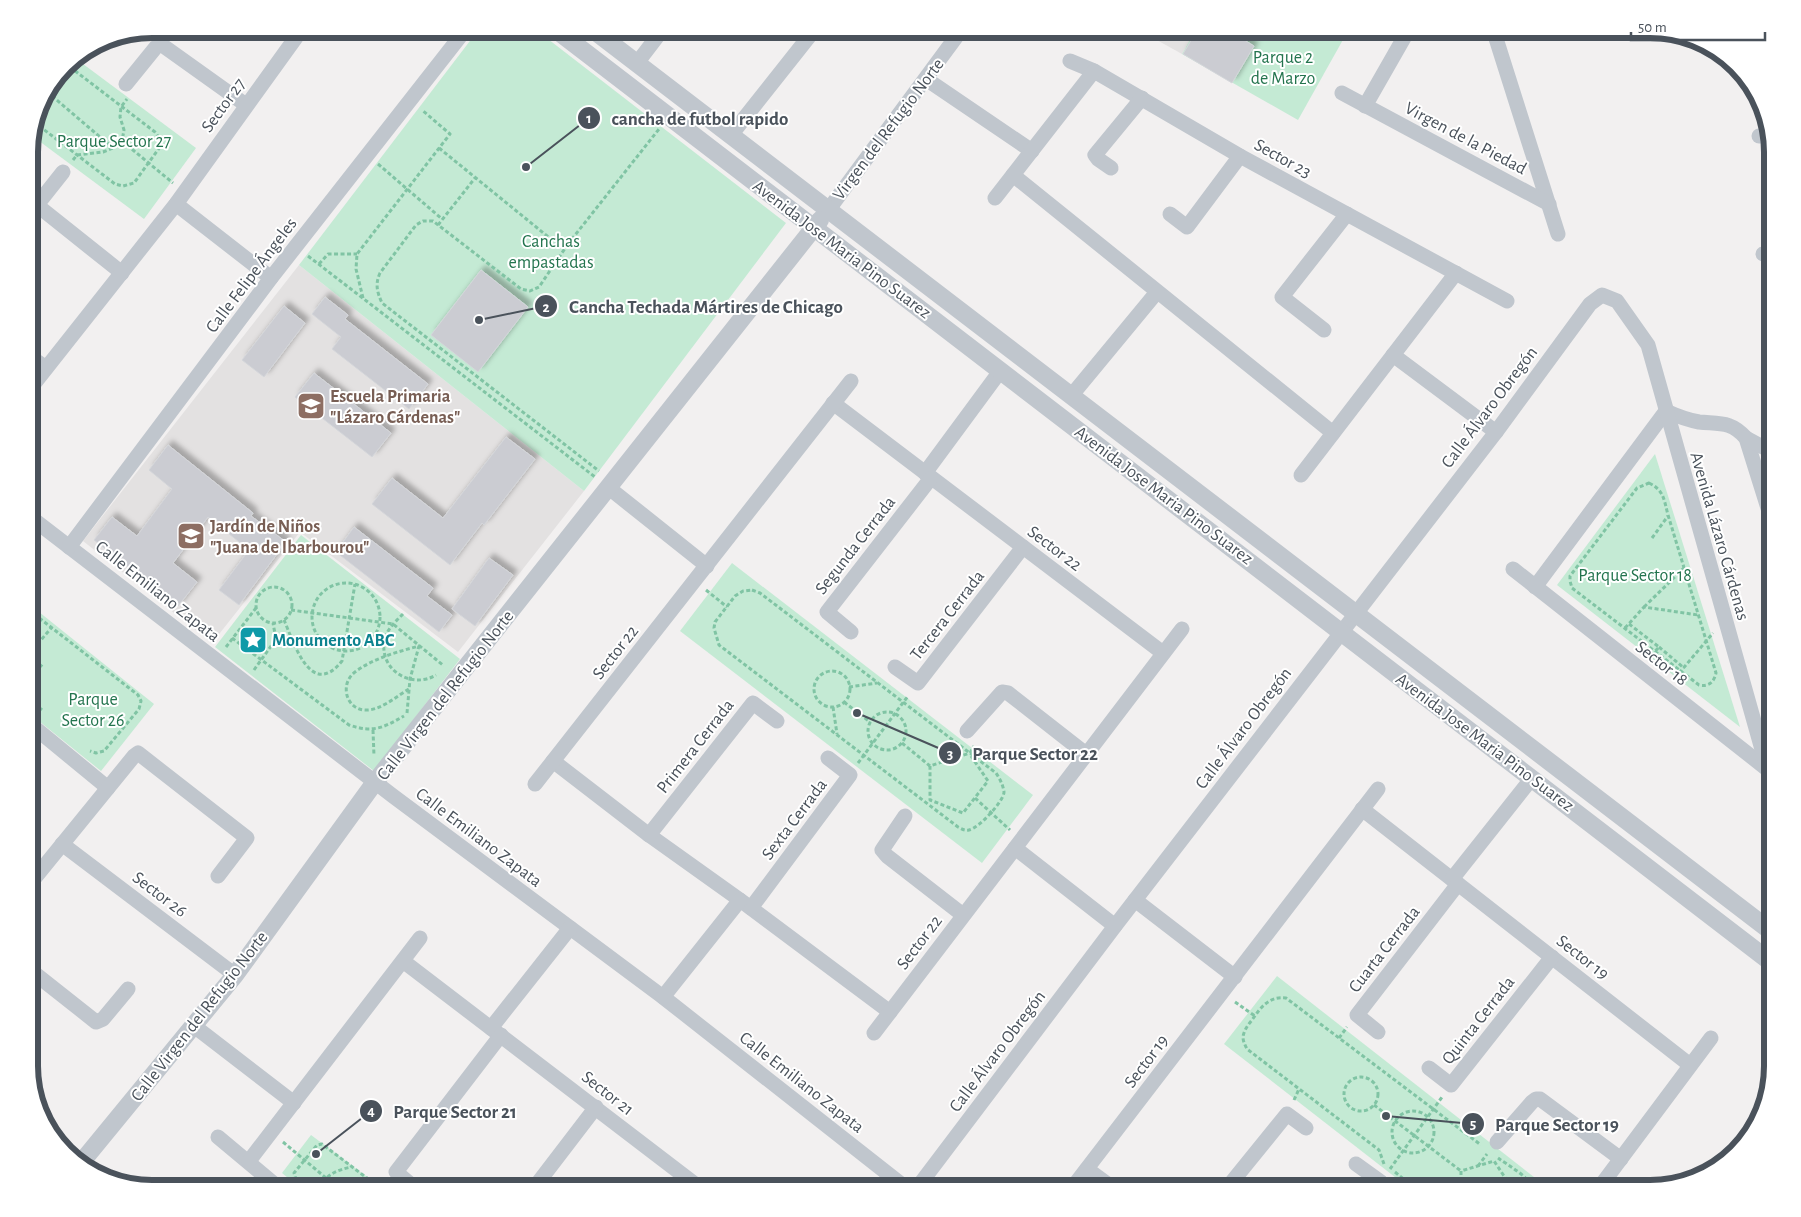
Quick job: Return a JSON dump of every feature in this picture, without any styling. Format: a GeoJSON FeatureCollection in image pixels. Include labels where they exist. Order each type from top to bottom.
{"type":"FeatureCollection","features":[{"type":"Feature","properties":{"kind":"street","name":"Sector 27"},"geometry":{"type":"LineString","coordinates":[[38,378],[180,198],[295,38]]}},
{"type":"Feature","properties":{"kind":"street","name":"Calle Felipe Ángeles"},"geometry":{"type":"LineString","coordinates":[[69,547],[271,278],[459,38]]}},
{"type":"Feature","properties":{"kind":"street","name":"Avenida Jose Maria Pino Suarez"},"geometry":{"type":"LineString","coordinates":[[567,38],[1764,956]]}},
{"type":"Feature","properties":{"kind":"street","name":"Avenida Jose Maria Pino Suarez"},"geometry":{"type":"LineString","coordinates":[[604,38],[1764,926]]}},
{"type":"Feature","properties":{"kind":"street"},"geometry":{"type":"LineString","coordinates":[[637,63],[656,38]]}},
{"type":"Feature","properties":{"kind":"street"},"geometry":{"type":"LineString","coordinates":[[731,135],[807,38]]}},
{"type":"Feature","properties":{"kind":"street","name":"Virgen del Refugio Norte"},"geometry":{"type":"LineString","coordinates":[[814,228],[956,38]]}},
{"type":"Feature","properties":{"kind":"street"},"geometry":{"type":"LineString","coordinates":[[1365,106],[1404,38]]}},
{"type":"Feature","properties":{"kind":"street"},"geometry":{"type":"LineString","coordinates":[[1495,38],[1558,234]]}},
{"type":"Feature","properties":{"kind":"street"},"geometry":{"type":"LineString","coordinates":[[126,84],[156,47],[162,45],[246,105]]}},
{"type":"Feature","properties":{"kind":"street","name":"Sector 23"},"geometry":{"type":"LineString","coordinates":[[1070,61],[1094,71],[1240,156],[1507,301]]}},
{"type":"Feature","properties":{"kind":"street"},"geometry":{"type":"LineString","coordinates":[[995,198],[1094,71]]}},
{"type":"Feature","properties":{"kind":"street"},"geometry":{"type":"LineString","coordinates":[[926,79],[1032,151]]}},
{"type":"Feature","properties":{"kind":"street","name":"Virgen de la Piedad"},"geometry":{"type":"LineString","coordinates":[[1342,93],[1549,204]]}},
{"type":"Feature","properties":{"kind":"street"},"geometry":{"type":"LineString","coordinates":[[1111,168],[1098,159],[1096,155],[1142,98]]}},
{"type":"Feature","properties":{"kind":"street"},"geometry":{"type":"LineString","coordinates":[[1170,214],[1187,227],[1240,156]]}},
{"type":"Feature","properties":{"kind":"street"},"geometry":{"type":"LineString","coordinates":[[63,172],[38,206],[122,273]]}},
{"type":"Feature","properties":{"kind":"street"},"geometry":{"type":"LineString","coordinates":[[1013,175],[1334,433]]}},
{"type":"Feature","properties":{"kind":"street"},"geometry":{"type":"LineString","coordinates":[[180,198],[271,278]]}},
{"type":"Feature","properties":{"kind":"street"},"geometry":{"type":"LineString","coordinates":[[1324,330],[1282,298],[1347,214]]}},
{"type":"Feature","properties":{"kind":"street","name":"Calle Virgen del Refugio Norte"},"geometry":{"type":"LineString","coordinates":[[85,1158],[234,975],[376,782],[814,228]]}},
{"type":"Feature","properties":{"kind":"street"},"geometry":{"type":"LineString","coordinates":[[1301,475],[1456,273]]}},
{"type":"Feature","properties":{"kind":"street"},"geometry":{"type":"LineString","coordinates":[[1071,396],[1157,292]]}},
{"type":"Feature","properties":{"kind":"street","name":"Avenida Lázaro Cárdenas"},"geometry":{"type":"LineString","coordinates":[[1602,295],[1617,301],[1648,345],[1764,758]]}},
{"type":"Feature","properties":{"kind":"street","name":"Calle Álvaro Obregón"},"geometry":{"type":"LineString","coordinates":[[923,1180],[1114,926],[1496,432],[1590,304],[1602,295]]}},
{"type":"Feature","properties":{"kind":"street"},"geometry":{"type":"LineString","coordinates":[[1393,355],[1496,432]]}},
{"type":"Feature","properties":{"kind":"street"},"geometry":{"type":"LineString","coordinates":[[38,362],[46,368]]}},
{"type":"Feature","properties":{"kind":"street"},"geometry":{"type":"LineString","coordinates":[[928,475],[1001,370]]}},
{"type":"Feature","properties":{"kind":"street","name":"Sector 22"},"geometry":{"type":"LineString","coordinates":[[535,784],[851,381]]}},
{"type":"Feature","properties":{"kind":"street","name":"Sector 22"},"geometry":{"type":"LineString","coordinates":[[834,404],[1163,654]]}},
{"type":"Feature","properties":{"kind":"street"},"geometry":{"type":"LineString","coordinates":[[1535,587],[1666,411],[1681,418],[1738,428],[1746,438],[1764,495]]}},
{"type":"Feature","properties":{"kind":"street"},"geometry":{"type":"LineString","coordinates":[[1746,438],[1764,448]]}},
{"type":"Feature","properties":{"kind":"street","name":"Segunda Cerrada"},"geometry":{"type":"LineString","coordinates":[[850,632],[827,612],[928,475]]}},
{"type":"Feature","properties":{"kind":"street"},"geometry":{"type":"LineString","coordinates":[[611,485],[707,566]]}},
{"type":"Feature","properties":{"kind":"street","name":"Calle Emiliano Zapata"},"geometry":{"type":"LineString","coordinates":[[38,523],[376,782],[663,997],[896,1180]]}},
{"type":"Feature","properties":{"kind":"street","name":"Tercera Cerrada"},"geometry":{"type":"LineString","coordinates":[[895,666],[918,683],[1023,547]]}},
{"type":"Feature","properties":{"kind":"street","name":"Sector 18"},"geometry":{"type":"LineString","coordinates":[[1513,569],[1764,767]]}},
{"type":"Feature","properties":{"kind":"street","name":"Sector 22"},"geometry":{"type":"LineString","coordinates":[[874,1033],[1182,629]]}},
{"type":"Feature","properties":{"kind":"street"},"geometry":{"type":"LineString","coordinates":[[967,731],[1002,692],[1008,693],[1086,754]]}},
{"type":"Feature","properties":{"kind":"street","name":"Primera Cerrada"},"geometry":{"type":"LineString","coordinates":[[649,835],[753,703],[777,721]]}},
{"type":"Feature","properties":{"kind":"street"},"geometry":{"type":"LineString","coordinates":[[38,730],[108,788]]}},
{"type":"Feature","properties":{"kind":"street"},"geometry":{"type":"LineString","coordinates":[[38,874],[138,753],[247,838],[218,876]]}},
{"type":"Feature","properties":{"kind":"street","name":"Sexta Cerrada"},"geometry":{"type":"LineString","coordinates":[[745,904],[850,775],[828,758]]}},
{"type":"Feature","properties":{"kind":"street"},"geometry":{"type":"LineString","coordinates":[[553,761],[649,835],[890,1012]]}},
{"type":"Feature","properties":{"kind":"street"},"geometry":{"type":"LineString","coordinates":[[1455,882],[1532,778]]}},
{"type":"Feature","properties":{"kind":"street","name":"Sector 19"},"geometry":{"type":"LineString","coordinates":[[1078,1180],[1378,789]]}},
{"type":"Feature","properties":{"kind":"street","name":"Sector 19"},"geometry":{"type":"LineString","coordinates":[[1362,809],[1690,1065]]}},
{"type":"Feature","properties":{"kind":"street"},"geometry":{"type":"LineString","coordinates":[[904,816],[882,850],[887,856],[963,915]]}},
{"type":"Feature","properties":{"kind":"street","name":"Sector 26"},"geometry":{"type":"LineString","coordinates":[[62,844],[234,975]]}},
{"type":"Feature","properties":{"kind":"street"},"geometry":{"type":"LineString","coordinates":[[1018,844],[1114,926]]}},
{"type":"Feature","properties":{"kind":"street","name":"Cuarta Cerrada"},"geometry":{"type":"LineString","coordinates":[[1378,1032],[1357,1015],[1455,882]]}},
{"type":"Feature","properties":{"kind":"street"},"geometry":{"type":"LineString","coordinates":[[1700,907],[1716,888]]}},
{"type":"Feature","properties":{"kind":"street"},"geometry":{"type":"LineString","coordinates":[[1135,900],[1234,976]]}},
{"type":"Feature","properties":{"kind":"street"},"geometry":{"type":"LineString","coordinates":[[663,997],[745,904]]}},
{"type":"Feature","properties":{"kind":"street"},"geometry":{"type":"LineString","coordinates":[[406,1180],[396,1172],[570,928]]}},
{"type":"Feature","properties":{"kind":"street"},"geometry":{"type":"LineString","coordinates":[[249,1161],[420,938]]}},
{"type":"Feature","properties":{"kind":"street","name":"Quinta Cerrada"},"geometry":{"type":"LineString","coordinates":[[1429,1068],[1451,1085],[1552,957]]}},
{"type":"Feature","properties":{"kind":"street","name":"Sector 21"},"geometry":{"type":"LineString","coordinates":[[403,961],[690,1180]]}},
{"type":"Feature","properties":{"kind":"street"},"geometry":{"type":"LineString","coordinates":[[38,976],[96,1022],[103,1019],[128,989]]}},
{"type":"Feature","properties":{"kind":"street"},"geometry":{"type":"LineString","coordinates":[[194,1026],[294,1103]]}},
{"type":"Feature","properties":{"kind":"street"},"geometry":{"type":"LineString","coordinates":[[1605,1180],[1711,1038]]}},
{"type":"Feature","properties":{"kind":"street"},"geometry":{"type":"LineString","coordinates":[[1497,1149],[1536,1099],[1621,1159]]}},
{"type":"Feature","properties":{"kind":"street"},"geometry":{"type":"LineString","coordinates":[[540,1180],[596,1107]]}},
{"type":"Feature","properties":{"kind":"street"},"geometry":{"type":"LineString","coordinates":[[1233,1180],[1287,1114],[1306,1128]]}},
{"type":"Feature","properties":{"kind":"street"},"geometry":{"type":"LineString","coordinates":[[218,1137],[270,1180]]}},
{"type":"Feature","properties":{"kind":"street"},"geometry":{"type":"LineString","coordinates":[[1356,1164],[1373,1180]]}},
{"type":"Feature","properties":{"kind":"street"},"geometry":{"type":"LineString","coordinates":[[1087,1169],[1102,1180]]}},
{"type":"Feature","properties":{"kind":"path"},"geometry":{"type":"LineString","coordinates":[[40,127],[115,184],[123,186],[134,183],[160,147],[160,139],[154,132],[73,69]]}},
{"type":"Feature","properties":{"kind":"path"},"geometry":{"type":"LineString","coordinates":[[63,172],[77,155],[103,152],[114,148],[122,141],[124,130],[120,117],[122,106],[127,98],[126,84]]}},
{"type":"Feature","properties":{"kind":"path"},"geometry":{"type":"LineString","coordinates":[[52,96],[114,148]]}},
{"type":"Feature","properties":{"kind":"path"},"geometry":{"type":"LineString","coordinates":[[363,299],[356,269],[357,254],[450,134],[410,100]]}},
{"type":"Feature","properties":{"kind":"path"},"geometry":{"type":"LineString","coordinates":[[611,485],[382,304],[376,282],[380,273],[416,225],[423,221],[433,221],[521,289],[530,291],[538,287],[568,244],[669,117]]}},
{"type":"Feature","properties":{"kind":"path"},"geometry":{"type":"LineString","coordinates":[[122,141],[149,163],[180,198]]}},
{"type":"Feature","properties":{"kind":"path"},"geometry":{"type":"LineString","coordinates":[[439,148],[557,244],[568,244]]}},
{"type":"Feature","properties":{"kind":"path"},"geometry":{"type":"LineString","coordinates":[[367,155],[442,219]]}},
{"type":"Feature","properties":{"kind":"path"},"geometry":{"type":"LineString","coordinates":[[438,225],[475,178]]}},
{"type":"Feature","properties":{"kind":"path"},"geometry":{"type":"LineString","coordinates":[[296,246],[363,299],[611,485]]}},
{"type":"Feature","properties":{"kind":"path"},"geometry":{"type":"LineString","coordinates":[[318,264],[328,254],[357,254]]}},
{"type":"Feature","properties":{"kind":"path"},"geometry":{"type":"LineString","coordinates":[[1649,483],[1661,491],[1684,568],[1716,673],[1714,680],[1710,684],[1699,685],[1572,588],[1570,582],[1570,576],[1637,488],[1649,483]]}},
{"type":"Feature","properties":{"kind":"path"},"geometry":{"type":"LineString","coordinates":[[1652,538],[1668,515]]}},
{"type":"Feature","properties":{"kind":"path"},"geometry":{"type":"LineString","coordinates":[[1625,628],[1684,568]]}},
{"type":"Feature","properties":{"kind":"path"},"geometry":{"type":"LineString","coordinates":[[344,582],[355,584],[365,588],[373,596],[378,606],[379,628],[365,646],[344,651],[332,648],[322,642],[315,632],[312,613],[316,599],[324,590],[333,585],[344,582]]}},
{"type":"Feature","properties":{"kind":"path"},"geometry":{"type":"LineString","coordinates":[[695,582],[727,607]]}},
{"type":"Feature","properties":{"kind":"path"},"geometry":{"type":"LineString","coordinates":[[284,620],[299,656],[308,669],[317,674],[328,673],[342,661],[355,584]]}},
{"type":"Feature","properties":{"kind":"path"},"geometry":{"type":"LineString","coordinates":[[216,660],[256,608],[258,596],[266,588],[283,589],[288,593],[292,604],[291,610],[284,620],[273,623],[262,618],[256,608]]}},
{"type":"Feature","properties":{"kind":"path"},"geometry":{"type":"LineString","coordinates":[[752,590],[760,593],[878,683],[996,773],[1001,780],[1004,792],[1002,799],[978,826],[971,830],[958,828],[719,645],[714,628],[715,622],[736,596],[743,591],[752,590]]}},
{"type":"Feature","properties":{"kind":"path"},"geometry":{"type":"LineString","coordinates":[[1644,607],[1698,615]]}},
{"type":"Feature","properties":{"kind":"path"},"geometry":{"type":"LineString","coordinates":[[291,610],[393,624],[445,667]]}},
{"type":"Feature","properties":{"kind":"path"},"geometry":{"type":"LineString","coordinates":[[403,614],[389,628],[384,643],[385,655],[391,668],[402,678],[416,681],[430,679],[442,671],[451,661]]}},
{"type":"Feature","properties":{"kind":"path"},"geometry":{"type":"LineString","coordinates":[[38,617],[138,695],[140,701],[139,709],[104,751],[96,753],[84,746]]}},
{"type":"Feature","properties":{"kind":"path"},"geometry":{"type":"LineString","coordinates":[[1666,690],[1725,620]]}},
{"type":"Feature","properties":{"kind":"path"},"geometry":{"type":"LineString","coordinates":[[245,682],[276,640],[273,623]]}},
{"type":"Feature","properties":{"kind":"path"},"geometry":{"type":"LineString","coordinates":[[1629,624],[1684,668]]}},
{"type":"Feature","properties":{"kind":"path"},"geometry":{"type":"LineString","coordinates":[[38,644],[52,627]]}},
{"type":"Feature","properties":{"kind":"path"},"geometry":{"type":"LineString","coordinates":[[232,638],[349,725],[373,730],[385,727],[406,714]]}},
{"type":"Feature","properties":{"kind":"path"},"geometry":{"type":"LineString","coordinates":[[409,689],[374,709],[365,710],[355,708],[348,700],[346,683],[354,673],[385,655],[420,646]]}},
{"type":"Feature","properties":{"kind":"path"},"geometry":{"type":"LineString","coordinates":[[410,679],[420,646]]}},
{"type":"Feature","properties":{"kind":"path"},"geometry":{"type":"LineString","coordinates":[[1640,669],[1659,647]]}},
{"type":"Feature","properties":{"kind":"path"},"geometry":{"type":"LineString","coordinates":[[38,663],[44,668]]}},
{"type":"Feature","properties":{"kind":"path"},"geometry":{"type":"LineString","coordinates":[[827,672],[839,672],[844,676],[850,687],[844,702],[833,707],[822,704],[815,696],[814,690],[817,679],[827,672]]}},
{"type":"Feature","properties":{"kind":"path"},"geometry":{"type":"LineString","coordinates":[[850,687],[878,683]]}},
{"type":"Feature","properties":{"kind":"path"},"geometry":{"type":"LineString","coordinates":[[850,775],[918,683]]}},
{"type":"Feature","properties":{"kind":"path"},"geometry":{"type":"LineString","coordinates":[[844,702],[870,722]]}},
{"type":"Feature","properties":{"kind":"path"},"geometry":{"type":"LineString","coordinates":[[38,707],[43,711]]}},
{"type":"Feature","properties":{"kind":"path"},"geometry":{"type":"LineString","coordinates":[[833,707],[837,735]]}},
{"type":"Feature","properties":{"kind":"path"},"geometry":{"type":"LineString","coordinates":[[885,712],[895,714],[902,719],[905,725],[906,738],[898,748],[885,751],[879,749],[873,744],[868,734],[870,722],[879,714],[885,712]]}},
{"type":"Feature","properties":{"kind":"path"},"geometry":{"type":"LineString","coordinates":[[902,743],[930,766]]}},
{"type":"Feature","properties":{"kind":"path"},"geometry":{"type":"LineString","coordinates":[[930,766],[970,753]]}},
{"type":"Feature","properties":{"kind":"path"},"geometry":{"type":"LineString","coordinates":[[930,766],[930,800],[963,813],[988,781],[970,753]]}},
{"type":"Feature","properties":{"kind":"path"},"geometry":{"type":"LineString","coordinates":[[975,798],[1018,844]]}},
{"type":"Feature","properties":{"kind":"path"},"geometry":{"type":"LineString","coordinates":[[1222,993],[1255,1016]]}},
{"type":"Feature","properties":{"kind":"path"},"geometry":{"type":"LineString","coordinates":[[1405,1180],[1384,1164],[1379,1150],[1247,1049],[1243,1039],[1245,1030],[1261,1007],[1269,1000],[1278,997],[1286,998],[1482,1146]]}},
{"type":"Feature","properties":{"kind":"path"},"geometry":{"type":"LineString","coordinates":[[1356,1078],[1366,1078],[1371,1081],[1377,1089],[1378,1095],[1374,1105],[1364,1111],[1353,1109],[1346,1101],[1345,1089],[1348,1084],[1356,1078]]}},
{"type":"Feature","properties":{"kind":"path"},"geometry":{"type":"LineString","coordinates":[[1382,1180],[1451,1085]]}},
{"type":"Feature","properties":{"kind":"path"},"geometry":{"type":"LineString","coordinates":[[1374,1105],[1461,1171]]}},
{"type":"Feature","properties":{"kind":"path"},"geometry":{"type":"LineString","coordinates":[[1412,1112],[1418,1112],[1427,1117],[1434,1130],[1434,1137],[1429,1146],[1420,1152],[1413,1153],[1403,1150],[1395,1143],[1393,1129],[1399,1117],[1412,1112]]}},
{"type":"Feature","properties":{"kind":"path"},"geometry":{"type":"LineString","coordinates":[[271,1133],[328,1180]]}},
{"type":"Feature","properties":{"kind":"path"},"geometry":{"type":"LineString","coordinates":[[297,1180],[294,1173],[317,1145],[322,1144],[369,1180]]}},
{"type":"Feature","properties":{"kind":"path"},"geometry":{"type":"LineString","coordinates":[[1497,1149],[1527,1180]]}},
{"type":"Feature","properties":{"kind":"path"},"geometry":{"type":"LineString","coordinates":[[1461,1171],[1494,1161],[1507,1180]]}},
{"type":"Feature","properties":{"kind":"path"},"geometry":{"type":"LineString","coordinates":[[326,1178],[340,1169],[351,1166]]}},
{"type":"Feature","properties":{"kind":"path"},"geometry":{"type":"LineString","coordinates":[[1461,1171],[1461,1180]]}},
{"type":"Feature","properties":{"kind":"shaded area"},"geometry":{"type":"Polygon","coordinates":[[[1153,38],[1191,38],[1182,54],[1153,38]]]}},
{"type":"Feature","properties":{"kind":"shaded area"},"geometry":{"type":"Polygon","coordinates":[[[299,265],[584,491],[458,652],[300,532],[212,643],[83,541],[299,265]]]}},
{"type":"Feature","properties":{"kind":"green space","name":"Canchas empastadas"},"geometry":{"type":"Polygon","coordinates":[[[472,38],[547,38],[786,223],[584,491],[299,265],[472,38]]]}},
{"type":"Feature","properties":{"kind":"green space","name":"Parque 2 de Marzo"},"geometry":{"type":"Polygon","coordinates":[[[1191,38],[1344,38],[1298,120],[1182,54],[1191,38]]]}},
{"type":"Feature","properties":{"kind":"green space","name":"Parque Sector 27"},"geometry":{"type":"Polygon","coordinates":[[[81,62],[196,148],[144,219],[38,141],[41,122],[49,101],[66,76],[81,62]]]}},
{"type":"Feature","properties":{"kind":"green space","name":"Parque Sector 18"},"geometry":{"type":"Polygon","coordinates":[[[1655,454],[1740,727],[1557,585],[1655,454]]]}},
{"type":"Feature","properties":{"kind":"green space"},"geometry":{"type":"Polygon","coordinates":[[[301,535],[460,659],[374,771],[215,647],[301,535]]]}},
{"type":"Feature","properties":{"kind":"green space"},"geometry":{"type":"Polygon","coordinates":[[[732,563],[1033,795],[982,863],[680,631],[732,563]]]}},
{"type":"Feature","properties":{"kind":"green space","name":"Parque Sector 26"},"geometry":{"type":"Polygon","coordinates":[[[38,611],[154,704],[101,771],[38,720],[38,611]]]}},
{"type":"Feature","properties":{"kind":"green space"},"geometry":{"type":"Polygon","coordinates":[[[1277,976],[1538,1180],[1399,1180],[1224,1044],[1277,976]]]}},
{"type":"Feature","properties":{"kind":"green space"},"geometry":{"type":"Polygon","coordinates":[[[311,1135],[371,1180],[290,1180],[282,1173],[311,1135]]]}},
{"type":"Feature","properties":{"kind":"building"},"geometry":{"type":"Polygon","coordinates":[[[1193,38],[1241,38],[1254,46],[1232,83],[1183,54],[1193,38]]]}},
{"type":"Feature","properties":{"kind":"building"},"geometry":{"type":"Polygon","coordinates":[[[481,270],[528,307],[478,372],[431,335],[481,270]]]}},
{"type":"Feature","properties":{"kind":"building"},"geometry":{"type":"Polygon","coordinates":[[[325,297],[348,315],[345,319],[428,384],[409,409],[332,349],[341,337],[312,314],[325,297]]]}},
{"type":"Feature","properties":{"kind":"building"},"geometry":{"type":"Polygon","coordinates":[[[284,306],[305,323],[264,377],[242,360],[284,306]]]}},
{"type":"Feature","properties":{"kind":"building"},"geometry":{"type":"Polygon","coordinates":[[[314,373],[391,433],[372,457],[295,397],[314,373]]]}},
{"type":"Feature","properties":{"kind":"building"},"geometry":{"type":"Polygon","coordinates":[[[506,437],[535,459],[484,525],[482,523],[450,565],[372,504],[392,478],[443,518],[506,437]]]}},
{"type":"Feature","properties":{"kind":"building"},"geometry":{"type":"Polygon","coordinates":[[[168,445],[253,513],[251,516],[286,542],[239,605],[219,590],[249,550],[208,517],[173,563],[197,582],[178,606],[94,540],[112,517],[137,536],[172,489],[149,470],[168,445]]]}},
{"type":"Feature","properties":{"kind":"building"},"geometry":{"type":"Polygon","coordinates":[[[354,527],[433,588],[427,596],[452,615],[439,632],[336,552],[354,527]]]}},
{"type":"Feature","properties":{"kind":"building"},"geometry":{"type":"Polygon","coordinates":[[[489,558],[513,575],[475,626],[452,609],[489,558]]]}},
{"type":"Feature","properties":{"kind":"place","name":"cancha de futbol rapido"},"geometry":{"type":"Point","coordinates":[526,167]}},
{"type":"Feature","properties":{"kind":"place","name":"Cancha Techada Mártires de Chicago"},"geometry":{"type":"Point","coordinates":[479,320]}},
{"type":"Feature","properties":{"kind":"place","name":"Escuela Primaria \"Lázaro Cárdenas\""},"geometry":{"type":"Point","coordinates":[311,406]}},
{"type":"Feature","properties":{"kind":"place","name":"Jardín de Niños \"Juana de Ibarbourou\""},"geometry":{"type":"Point","coordinates":[191,536]}},
{"type":"Feature","properties":{"kind":"place","name":"Monumento ABC"},"geometry":{"type":"Point","coordinates":[253,640]}},
{"type":"Feature","properties":{"kind":"place","name":"Parque Sector 22"},"geometry":{"type":"Point","coordinates":[857,713]}},
{"type":"Feature","properties":{"kind":"place","name":"Parque Sector 19"},"geometry":{"type":"Point","coordinates":[1386,1116]}},
{"type":"Feature","properties":{"kind":"place","name":"Parque Sector 21"},"geometry":{"type":"Point","coordinates":[316,1154]}}]}
